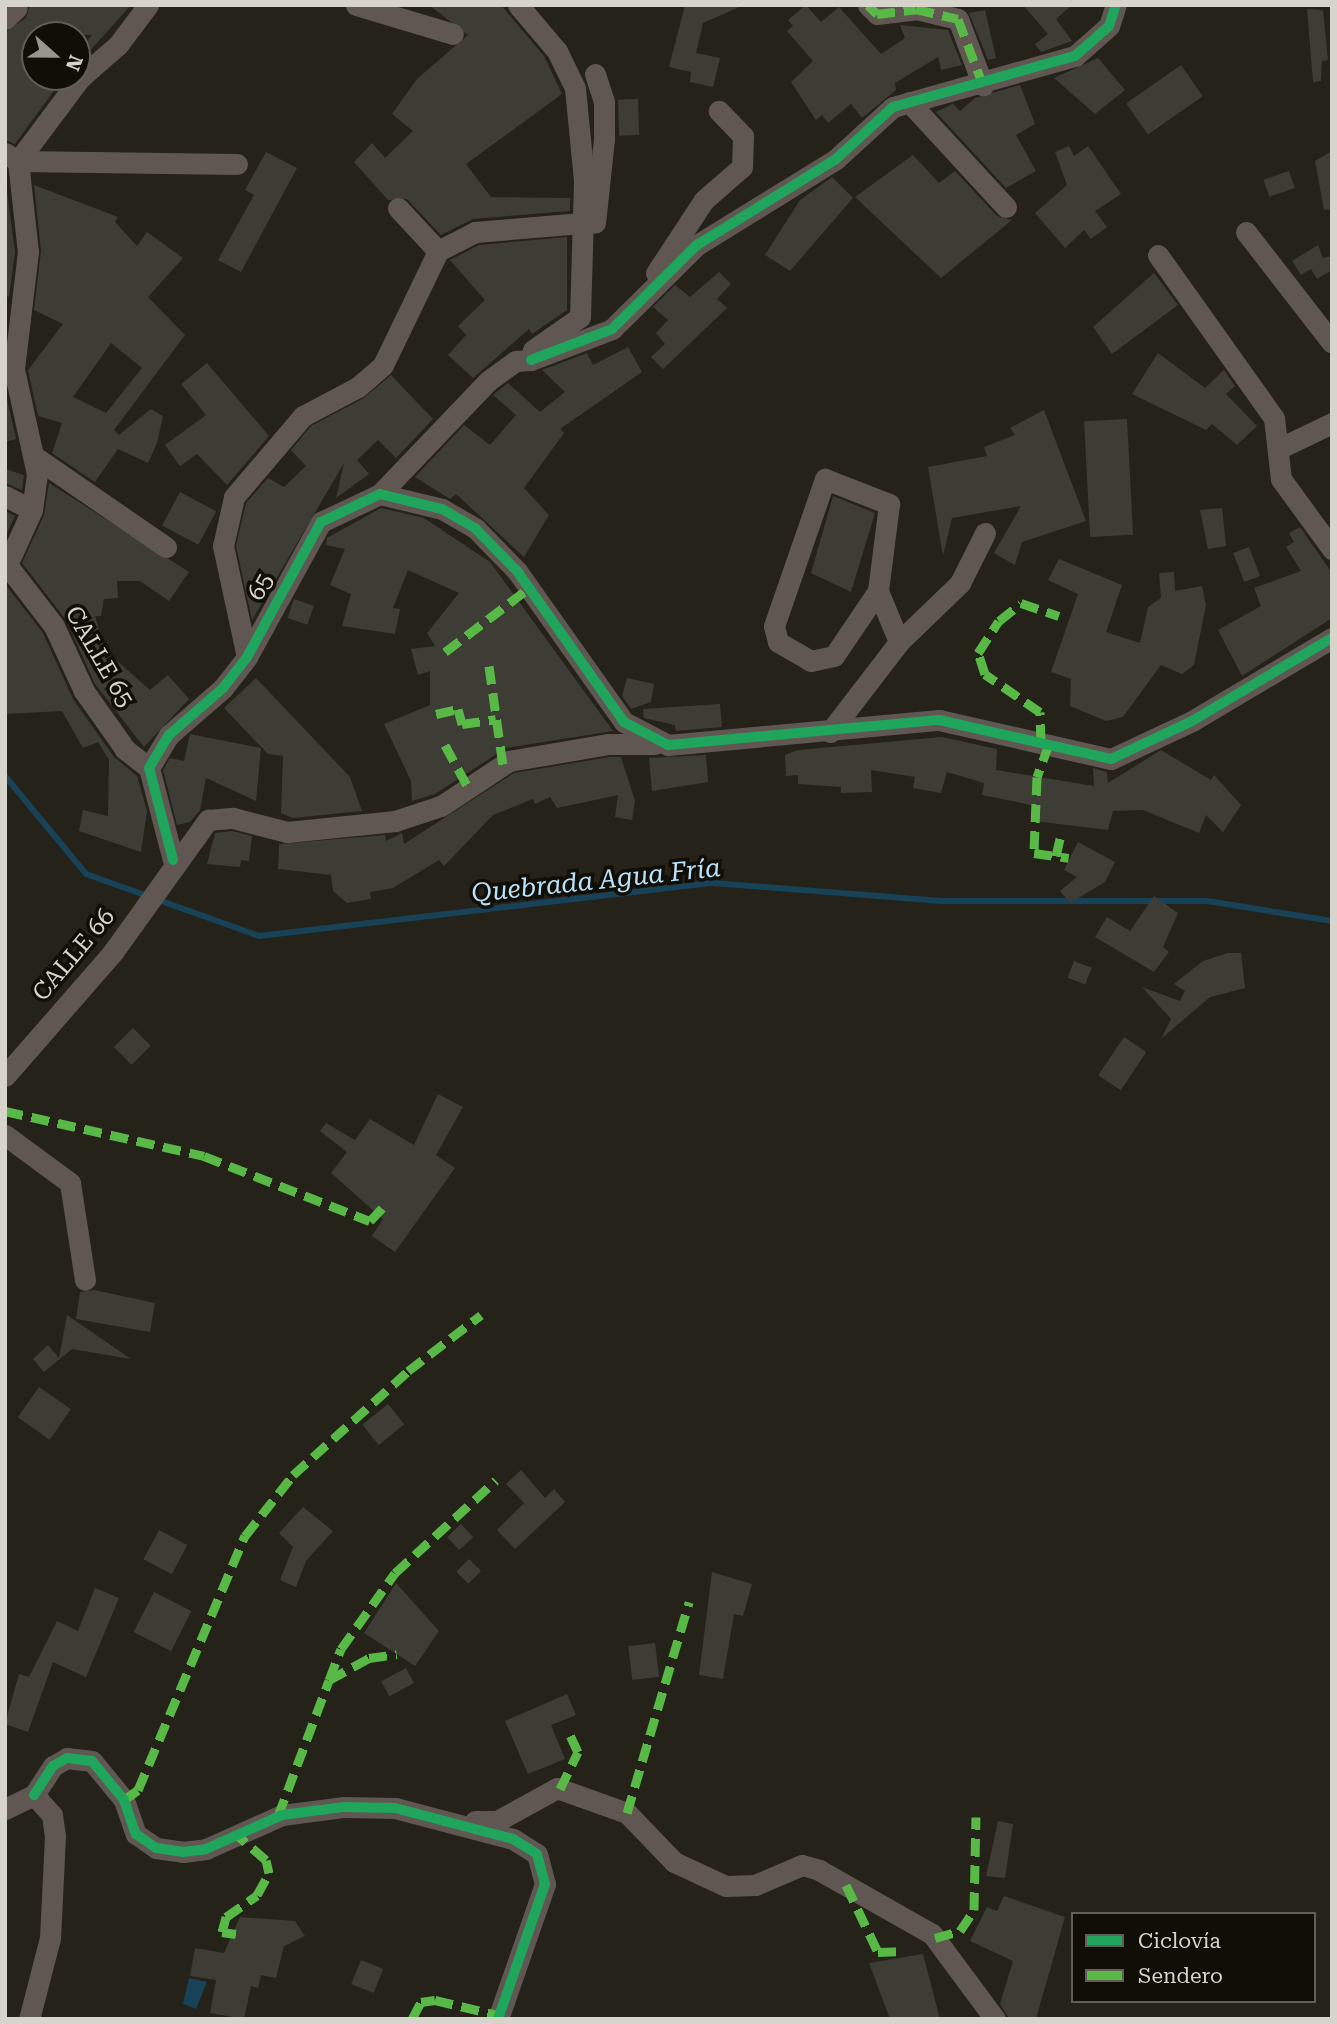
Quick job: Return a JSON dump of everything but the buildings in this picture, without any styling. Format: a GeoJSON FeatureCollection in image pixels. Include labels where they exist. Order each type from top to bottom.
{"type":"FeatureCollection","features":[{"type":"Feature","properties":{"kind":"street"},"geometry":{"type":"LineString","coordinates":[[12,157],[80,78],[118,45],[148,5]]}},
{"type":"Feature","properties":{"kind":"street"},"geometry":{"type":"LineString","coordinates":[[356,5],[453,34]]}},
{"type":"Feature","properties":{"kind":"street"},"geometry":{"type":"LineString","coordinates":[[518,5],[557,51],[575,88],[582,223],[580,317]]}},
{"type":"Feature","properties":{"kind":"street"},"geometry":{"type":"LineString","coordinates":[[868,5],[877,14],[916,9],[958,19],[983,85]]}},
{"type":"Feature","properties":{"kind":"street"},"geometry":{"type":"LineString","coordinates":[[380,494],[488,381],[516,361],[531,360],[612,328],[696,245],[803,183],[893,107],[983,85],[1075,56],[1109,26],[1116,5]]}},
{"type":"Feature","properties":{"kind":"street"},"geometry":{"type":"LineString","coordinates":[[531,360],[533,350],[580,317],[604,139],[604,102],[595,74]]}},
{"type":"Feature","properties":{"kind":"street"},"geometry":{"type":"LineString","coordinates":[[909,102],[1006,207]]}},
{"type":"Feature","properties":{"kind":"street"},"geometry":{"type":"LineString","coordinates":[[650,292],[658,265],[704,200],[742,167],[743,136],[719,111]]}},
{"type":"Feature","properties":{"kind":"street"},"geometry":{"type":"LineString","coordinates":[[12,157],[237,164]]}},
{"type":"Feature","properties":{"kind":"street","name":"CALLE 65"},"geometry":{"type":"LineString","coordinates":[[12,157],[28,252],[14,369],[35,457],[32,510],[7,565],[54,626],[84,691],[125,749],[149,768]]}},
{"type":"Feature","properties":{"kind":"street"},"geometry":{"type":"LineString","coordinates":[[398,208],[438,251]]}},
{"type":"Feature","properties":{"kind":"street"},"geometry":{"type":"LineString","coordinates":[[247,657],[223,546],[234,497],[303,416],[358,387],[383,365],[438,251],[475,232],[582,223]]}},
{"type":"Feature","properties":{"kind":"street"},"geometry":{"type":"LineString","coordinates":[[1246,232],[1332,343]]}},
{"type":"Feature","properties":{"kind":"street"},"geometry":{"type":"LineString","coordinates":[[1158,255],[1274,418],[1280,448],[1281,479],[1332,549]]}},
{"type":"Feature","properties":{"kind":"street"},"geometry":{"type":"LineString","coordinates":[[1280,448],[1332,423]]}},
{"type":"Feature","properties":{"kind":"street"},"geometry":{"type":"LineString","coordinates":[[35,457],[166,547]]}},
{"type":"Feature","properties":{"kind":"street"},"geometry":{"type":"LineString","coordinates":[[878,591],[834,656],[811,661],[778,642],[774,626],[825,479],[889,504],[878,591],[900,642]]}},
{"type":"Feature","properties":{"kind":"street"},"geometry":{"type":"LineString","coordinates":[[380,494],[442,509],[476,529],[517,571],[624,722],[668,745]]}},
{"type":"Feature","properties":{"kind":"street","name":"65"},"geometry":{"type":"LineString","coordinates":[[149,768],[169,735],[247,657],[321,522],[380,494]]}},
{"type":"Feature","properties":{"kind":"street"},"geometry":{"type":"LineString","coordinates":[[5,496],[32,510]]}},
{"type":"Feature","properties":{"kind":"street"},"geometry":{"type":"LineString","coordinates":[[830,732],[900,642],[960,583],[985,533]]}},
{"type":"Feature","properties":{"kind":"street","name":"CALLE 66"},"geometry":{"type":"LineString","coordinates":[[5,1076],[113,952],[163,887],[173,860],[208,820],[233,818],[288,832],[395,821],[451,800],[509,761],[608,744],[668,745],[939,720],[1111,758],[1192,721],[1332,638]]}},
{"type":"Feature","properties":{"kind":"street"},"geometry":{"type":"LineString","coordinates":[[149,768],[173,860]]}},
{"type":"Feature","properties":{"kind":"street"},"geometry":{"type":"LineString","coordinates":[[5,1135],[70,1183],[85,1280]]}},
{"type":"Feature","properties":{"kind":"street"},"geometry":{"type":"LineString","coordinates":[[5,1809],[34,1795],[53,1766],[67,1758],[92,1761],[124,1800],[136,1834],[156,1848],[183,1852],[206,1849],[282,1815],[344,1807],[459,1821],[497,1821],[557,1788],[627,1813],[674,1862],[726,1886],[755,1885],[802,1865],[818,1870],[932,1934],[995,2019]]}},
{"type":"Feature","properties":{"kind":"street"},"geometry":{"type":"LineString","coordinates":[[29,2019],[55,1884],[52,1815],[34,1795]]}},
{"type":"Feature","properties":{"kind":"street"},"geometry":{"type":"LineString","coordinates":[[459,1821],[513,1839],[543,1863],[542,1895],[498,2019]]}},
{"type":"Feature","properties":{"kind":"water"},"geometry":{"type":"Polygon","coordinates":[[[189,1978],[207,1982],[196,2009],[183,2004],[189,1978]]]}},
{"type":"Feature","properties":{"kind":"waterway","name":"Quebrada Agua Fría"},"geometry":{"type":"LineString","coordinates":[[5,776],[86,874],[259,936],[713,883],[944,901],[1207,901],[1332,921]]}},
{"type":"Feature","properties":{"kind":"marked path"},"geometry":{"type":"LineString","coordinates":[[868,5],[877,14],[916,9],[958,19],[983,85]]}},
{"type":"Feature","properties":{"kind":"marked path"},"geometry":{"type":"LineString","coordinates":[[445,652],[529,588]]}},
{"type":"Feature","properties":{"kind":"marked path"},"geometry":{"type":"LineString","coordinates":[[1041,742],[1040,712],[985,674],[978,653],[999,621],[1021,603],[1059,616]]}},
{"type":"Feature","properties":{"kind":"marked path"},"geometry":{"type":"LineString","coordinates":[[489,666],[503,765]]}},
{"type":"Feature","properties":{"kind":"marked path"},"geometry":{"type":"LineString","coordinates":[[436,714],[458,709],[462,724],[496,719]]}},
{"type":"Feature","properties":{"kind":"marked path"},"geometry":{"type":"LineString","coordinates":[[1049,744],[1037,777],[1034,853],[1069,858]]}},
{"type":"Feature","properties":{"kind":"marked path"},"geometry":{"type":"LineString","coordinates":[[445,745],[469,789]]}},
{"type":"Feature","properties":{"kind":"marked path"},"geometry":{"type":"LineString","coordinates":[[1056,856],[1060,838]]}},
{"type":"Feature","properties":{"kind":"marked path"},"geometry":{"type":"LineString","coordinates":[[5,1111],[204,1156],[370,1221],[382,1208]]}},
{"type":"Feature","properties":{"kind":"marked path"},"geometry":{"type":"LineString","coordinates":[[124,1800],[138,1790],[245,1536],[293,1475],[408,1371],[481,1315]]}},
{"type":"Feature","properties":{"kind":"marked path"},"geometry":{"type":"LineString","coordinates":[[329,1680],[341,1649],[395,1573],[496,1480]]}},
{"type":"Feature","properties":{"kind":"marked path"},"geometry":{"type":"LineString","coordinates":[[627,1813],[689,1602]]}},
{"type":"Feature","properties":{"kind":"marked path"},"geometry":{"type":"LineString","coordinates":[[278,1816],[329,1680],[369,1658],[397,1654]]}},
{"type":"Feature","properties":{"kind":"marked path"},"geometry":{"type":"LineString","coordinates":[[560,1789],[578,1752],[570,1735]]}},
{"type":"Feature","properties":{"kind":"marked path"},"geometry":{"type":"LineString","coordinates":[[935,1938],[960,1931],[974,1910],[976,1817]]}},
{"type":"Feature","properties":{"kind":"marked path"},"geometry":{"type":"LineString","coordinates":[[236,1934],[222,1932],[226,1917],[257,1895],[269,1873],[266,1860],[237,1835]]}},
{"type":"Feature","properties":{"kind":"marked path"},"geometry":{"type":"LineString","coordinates":[[846,1885],[878,1952],[903,1951]]}},
{"type":"Feature","properties":{"kind":"marked path"},"geometry":{"type":"LineString","coordinates":[[412,2019],[421,2002],[435,2000],[498,2015]]}},
{"type":"Feature","properties":{"kind":"cycle path"},"geometry":{"type":"LineString","coordinates":[[531,360],[612,329],[697,245],[836,159],[893,107],[1075,56],[1109,26],[1116,5]]}},
{"type":"Feature","properties":{"kind":"cycle path"},"geometry":{"type":"LineString","coordinates":[[173,860],[149,768],[169,735],[223,688],[247,657],[321,522],[380,494],[442,509],[476,529],[517,571],[624,722],[668,745],[939,720],[1111,759],[1192,721],[1332,638]]}},
{"type":"Feature","properties":{"kind":"cycle path"},"geometry":{"type":"LineString","coordinates":[[34,1795],[53,1766],[67,1758],[92,1761],[124,1800],[136,1834],[156,1848],[183,1852],[206,1849],[282,1815],[344,1807],[395,1808],[513,1839],[537,1854],[545,1884],[498,2019]]}}]}
